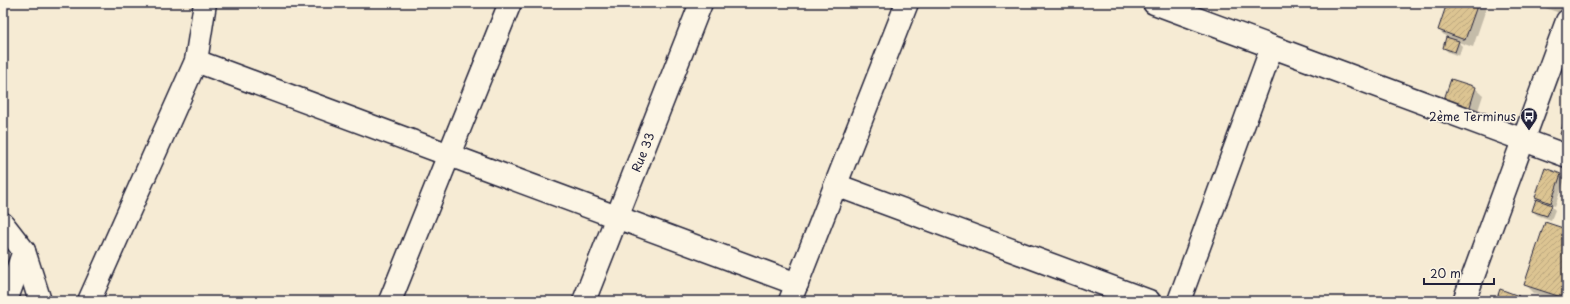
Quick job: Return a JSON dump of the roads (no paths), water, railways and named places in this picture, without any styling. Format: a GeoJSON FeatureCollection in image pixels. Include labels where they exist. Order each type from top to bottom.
{"type":"FeatureCollection","features":[{"type":"Feature","properties":{"kind":"street"},"geometry":{"type":"LineString","coordinates":[[89,301],[196,60],[205,3]]}},
{"type":"Feature","properties":{"kind":"street"},"geometry":{"type":"LineString","coordinates":[[390,301],[510,3]]}},
{"type":"Feature","properties":{"kind":"street","name":"Rue 33"},"geometry":{"type":"LineString","coordinates":[[584,301],[702,3]]}},
{"type":"Feature","properties":{"kind":"street"},"geometry":{"type":"LineString","coordinates":[[196,60],[617,217],[793,292],[907,3]]}},
{"type":"Feature","properties":{"kind":"street"},"geometry":{"type":"LineString","coordinates":[[1154,3],[1567,156]]}},
{"type":"Feature","properties":{"kind":"street"},"geometry":{"type":"LineString","coordinates":[[1464,301],[1567,21]]}},
{"type":"Feature","properties":{"kind":"street"},"geometry":{"type":"LineString","coordinates":[[1179,301],[1272,46]]}},
{"type":"Feature","properties":{"kind":"street"},"geometry":{"type":"LineString","coordinates":[[836,185],[1149,301]]}},
{"type":"Feature","properties":{"kind":"street"},"geometry":{"type":"LineString","coordinates":[[3,224],[24,251],[40,301]]}},
{"type":"Feature","properties":{"kind":"street"},"geometry":{"type":"LineString","coordinates":[[6,301],[24,251]]}},
{"type":"Feature","properties":{"kind":"place","name":"2ème Terminus"},"geometry":{"type":"Point","coordinates":[1529,131]}}]}
